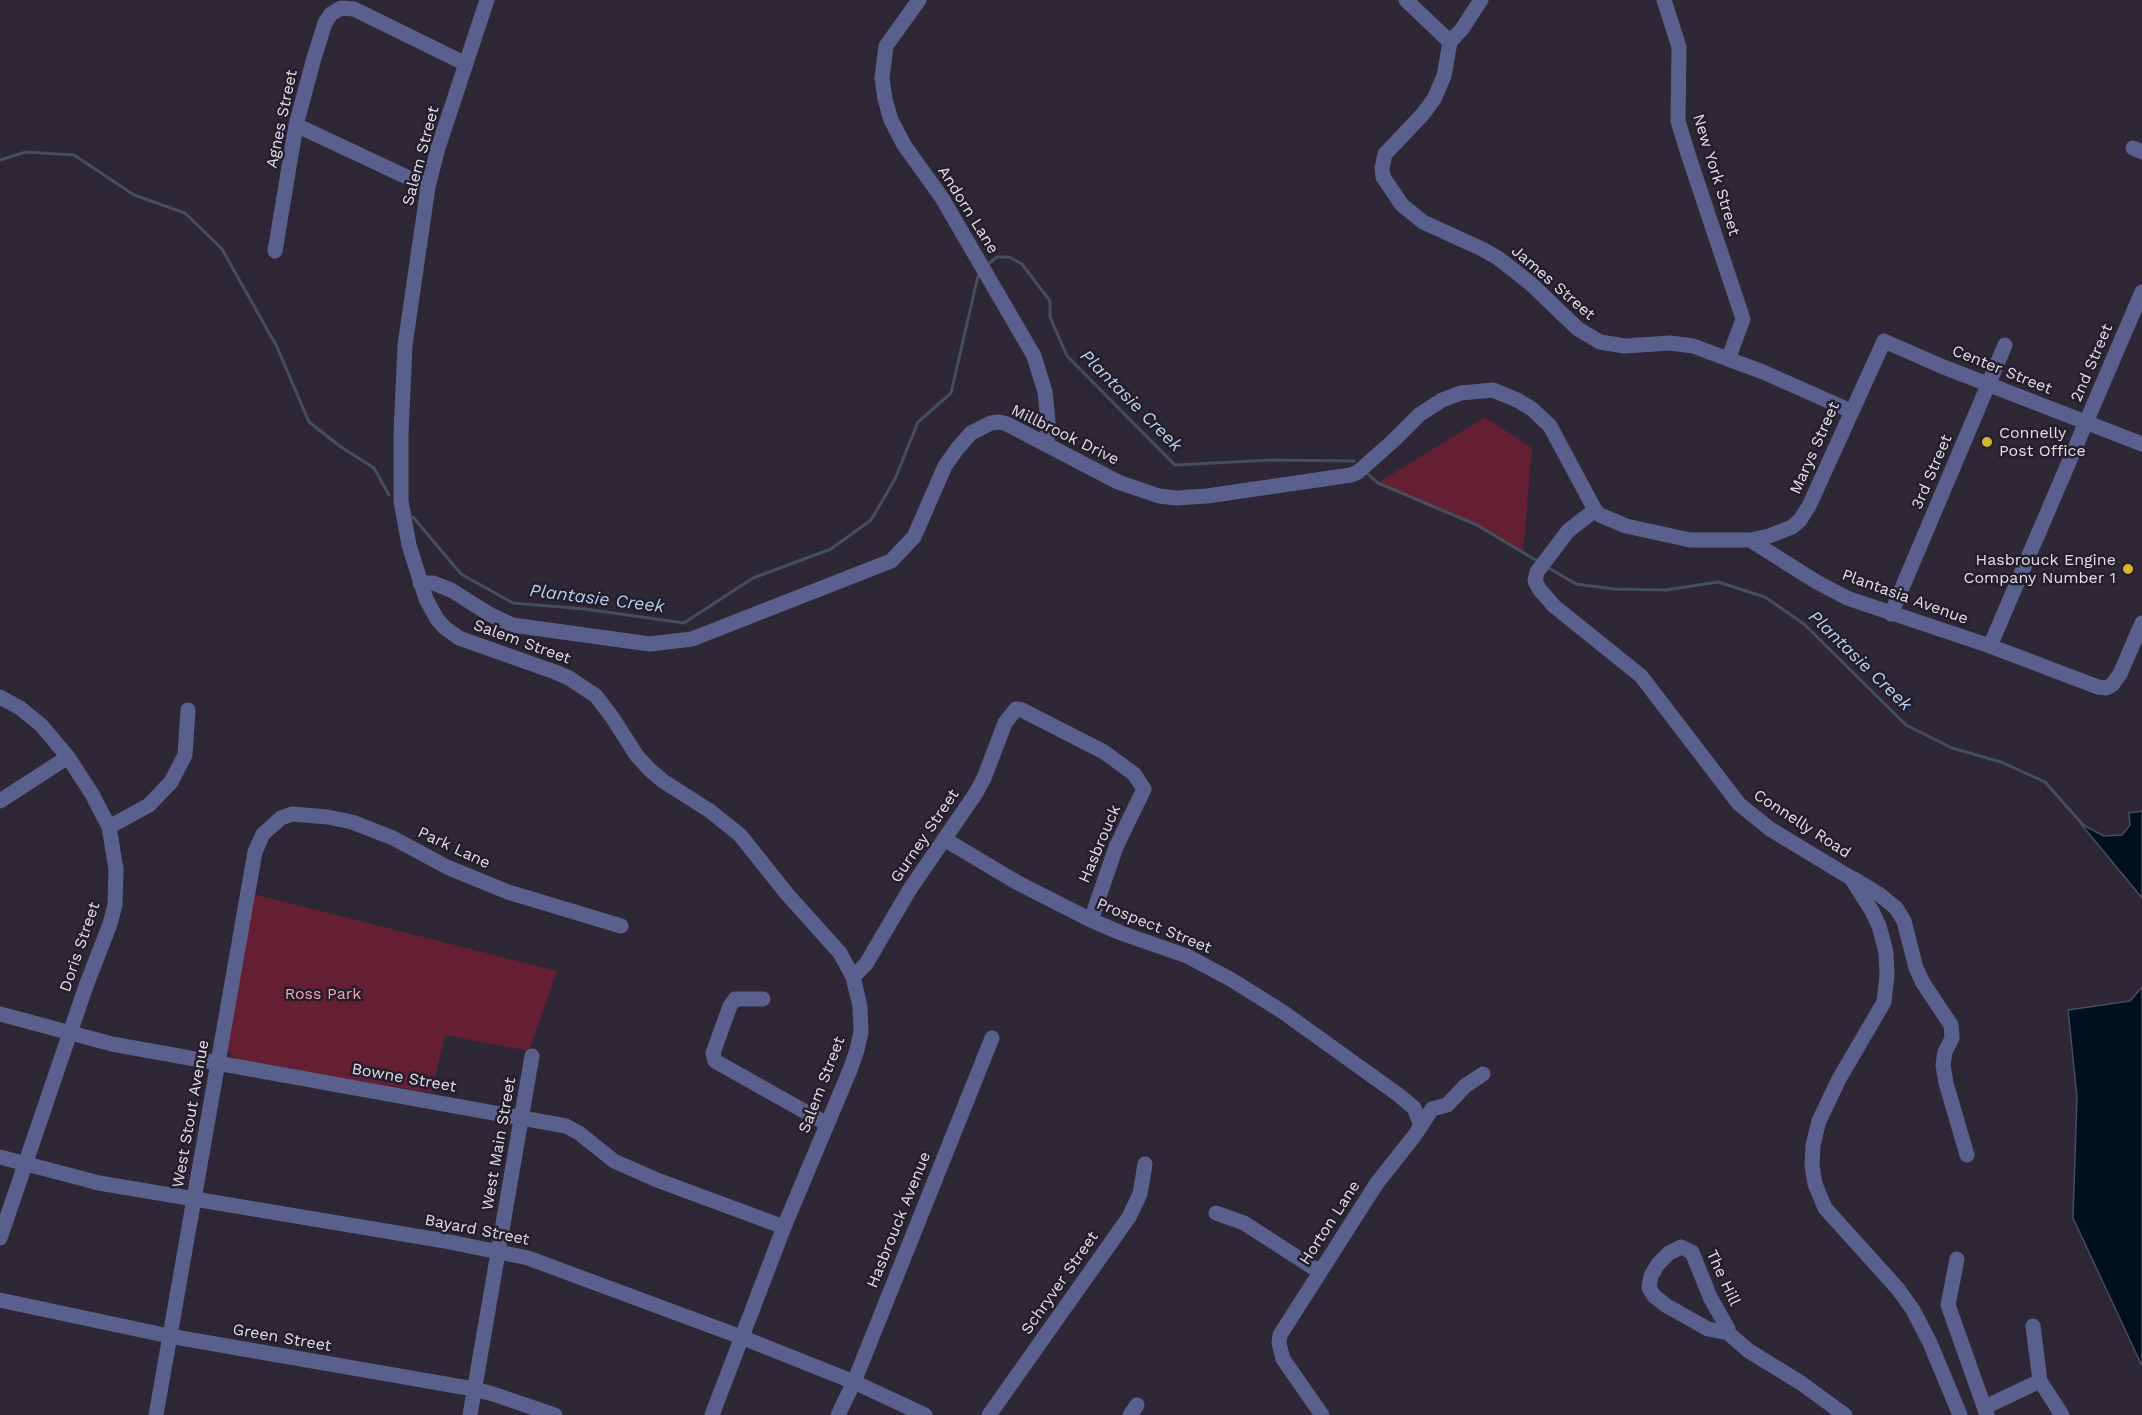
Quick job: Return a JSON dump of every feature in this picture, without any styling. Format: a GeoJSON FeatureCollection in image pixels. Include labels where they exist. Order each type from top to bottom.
{"type":"FeatureCollection","features":[{"type":"Feature","properties":{"kind":"street","name":"Salem Street"},"geometry":{"type":"LineString","coordinates":[[487,0],[438,148],[428,187],[405,345],[401,501],[409,545],[420,583],[437,619],[459,638],[555,672],[569,678],[596,696],[637,756],[650,770],[710,811],[740,835],[787,894],[840,953],[853,977],[860,1006],[861,1032],[850,1070],[784,1227],[712,1415]]}},
{"type":"Feature","properties":{"kind":"street","name":"Andorn Lane"},"geometry":{"type":"LineString","coordinates":[[920,0],[886,46],[882,78],[891,120],[904,145],[942,198],[1034,356],[1045,392],[1048,421],[1047,444]]}},
{"type":"Feature","properties":{"kind":"street"},"geometry":{"type":"LineString","coordinates":[[1406,0],[1450,42]]}},
{"type":"Feature","properties":{"kind":"street","name":"James Street"},"geometry":{"type":"LineString","coordinates":[[1481,0],[1462,29],[1450,42],[1444,76],[1434,99],[1424,114],[1385,154],[1383,177],[1402,205],[1423,222],[1497,258],[1530,283],[1578,329],[1600,342],[1625,346],[1670,343],[1693,346],[1729,357],[1851,411]]}},
{"type":"Feature","properties":{"kind":"street","name":"New York Street"},"geometry":{"type":"LineString","coordinates":[[1664,0],[1679,48],[1678,121],[1686,152],[1743,319],[1729,357]]}},
{"type":"Feature","properties":{"kind":"street","name":"Agnes Street"},"geometry":{"type":"LineString","coordinates":[[275,251],[296,125],[314,58],[326,23],[332,14],[341,8],[347,8],[366,14],[466,64]]}},
{"type":"Feature","properties":{"kind":"street"},"geometry":{"type":"LineString","coordinates":[[296,125],[428,187]]}},
{"type":"Feature","properties":{"kind":"street","name":"2nd Street"},"geometry":{"type":"LineString","coordinates":[[1990,646],[2142,292]]}},
{"type":"Feature","properties":{"kind":"street","name":"Center Street"},"geometry":{"type":"LineString","coordinates":[[1884,341],[2142,444]]}},
{"type":"Feature","properties":{"kind":"street","name":"Marys Street"},"geometry":{"type":"LineString","coordinates":[[1750,540],[1792,527],[1800,520],[1809,506],[1884,341]]}},
{"type":"Feature","properties":{"kind":"street","name":"3rd Street"},"geometry":{"type":"LineString","coordinates":[[1892,614],[2005,345]]}},
{"type":"Feature","properties":{"kind":"street","name":"Millbrook Drive"},"geometry":{"type":"LineString","coordinates":[[420,583],[433,583],[451,590],[489,614],[512,624],[650,644],[692,639],[891,561],[914,537],[945,466],[971,433],[980,427],[999,422],[1047,444],[1118,482],[1159,496],[1176,498],[1207,496],[1351,475],[1393,441],[1419,416],[1442,400],[1461,393],[1494,390],[1532,409],[1550,426],[1595,510]]}},
{"type":"Feature","properties":{"kind":"street"},"geometry":{"type":"LineString","coordinates":[[1595,510],[1600,515],[1626,526],[1664,536],[1690,540],[1737,542],[1750,540]]}},
{"type":"Feature","properties":{"kind":"street","name":"Connelly Road"},"geometry":{"type":"LineString","coordinates":[[1595,510],[1568,531],[1555,546],[1537,572],[1535,581],[1539,590],[1554,606],[1641,676],[1739,804],[1770,829],[1851,878],[1872,911],[1886,952],[1887,975],[1884,1002],[1839,1079],[1819,1121],[1813,1145],[1812,1165],[1815,1184],[1825,1208],[1913,1310],[1930,1343],[1960,1415]]}},
{"type":"Feature","properties":{"kind":"street","name":"Plantasia Avenue"},"geometry":{"type":"LineString","coordinates":[[1750,540],[1847,598],[1990,646],[2098,687],[2106,688],[2112,685],[2120,674],[2142,623]]}},
{"type":"Feature","properties":{"kind":"street","name":"Doris Street"},"geometry":{"type":"LineString","coordinates":[[0,697],[20,708],[41,725],[68,757],[92,794],[109,827],[116,869],[115,905],[110,924],[0,1238]]}},
{"type":"Feature","properties":{"kind":"street","name":"Gurney Street"},"geometry":{"type":"LineString","coordinates":[[853,977],[866,964],[910,890],[976,794],[1005,723],[1016,709],[1104,752],[1134,774],[1143,784]]}},
{"type":"Feature","properties":{"kind":"street"},"geometry":{"type":"LineString","coordinates":[[109,827],[148,805],[171,782],[185,755],[188,710]]}},
{"type":"Feature","properties":{"kind":"street"},"geometry":{"type":"LineString","coordinates":[[0,801],[68,757]]}},
{"type":"Feature","properties":{"kind":"street","name":"Hasbrouck"},"geometry":{"type":"LineString","coordinates":[[1091,920],[1125,825],[1144,793],[1143,784]]}},
{"type":"Feature","properties":{"kind":"street","name":"Park Lane"},"geometry":{"type":"LineString","coordinates":[[273,824],[292,814],[352,822],[393,838],[447,867],[508,892],[621,926]]}},
{"type":"Feature","properties":{"kind":"street","name":"West Stout Avenue"},"geometry":{"type":"LineString","coordinates":[[156,1415],[255,852],[258,841],[273,824]]}},
{"type":"Feature","properties":{"kind":"street","name":"Prospect Street"},"geometry":{"type":"LineString","coordinates":[[944,839],[1018,884],[1091,920],[1202,963],[1283,1012],[1407,1102],[1414,1108],[1420,1123],[1419,1128]]}},
{"type":"Feature","properties":{"kind":"street"},"geometry":{"type":"LineString","coordinates":[[1851,878],[1880,895],[1896,908],[1904,921],[1916,968],[1923,983],[1951,1025],[1952,1038],[1945,1052],[1943,1065],[1967,1155]]}},
{"type":"Feature","properties":{"kind":"street"},"geometry":{"type":"LineString","coordinates":[[764,999],[735,999],[730,1006],[713,1053],[714,1061],[827,1124]]}},
{"type":"Feature","properties":{"kind":"street","name":"Bowne Street"},"geometry":{"type":"LineString","coordinates":[[0,1014],[111,1044],[566,1126],[579,1133],[614,1161],[784,1227]]}},
{"type":"Feature","properties":{"kind":"street","name":"Hasbrouck Avenue"},"geometry":{"type":"LineString","coordinates":[[838,1415],[854,1382],[992,1038]]}},
{"type":"Feature","properties":{"kind":"street","name":"West Main Street"},"geometry":{"type":"LineString","coordinates":[[470,1415],[532,1056]]}},
{"type":"Feature","properties":{"kind":"street","name":"Horton Lane"},"geometry":{"type":"LineString","coordinates":[[1322,1415],[1283,1359],[1279,1343],[1284,1326],[1377,1183],[1432,1109],[1447,1105],[1465,1086],[1483,1074]]}},
{"type":"Feature","properties":{"kind":"street","name":"Bayard Street"},"geometry":{"type":"LineString","coordinates":[[0,1156],[99,1183],[445,1241],[528,1258],[741,1337],[854,1382],[925,1415]]}},
{"type":"Feature","properties":{"kind":"street","name":"Schryver Street"},"geometry":{"type":"LineString","coordinates":[[988,1415],[1129,1217],[1140,1194],[1145,1164]]}},
{"type":"Feature","properties":{"kind":"street"},"geometry":{"type":"LineString","coordinates":[[1216,1213],[1244,1223],[1320,1272]]}},
{"type":"Feature","properties":{"kind":"street","name":"The Hill"},"geometry":{"type":"LineString","coordinates":[[1728,1333],[1710,1297],[1692,1252],[1681,1247],[1669,1253],[1658,1264],[1651,1276],[1649,1288],[1654,1296],[1708,1329],[1728,1333],[1749,1351],[1801,1383],[1845,1415]]}},
{"type":"Feature","properties":{"kind":"street"},"geometry":{"type":"LineString","coordinates":[[1957,1258],[1948,1305],[1986,1411],[2040,1381]]}},
{"type":"Feature","properties":{"kind":"street","name":"Green Street"},"geometry":{"type":"LineString","coordinates":[[0,1300],[169,1336],[474,1389],[555,1415]]}},
{"type":"Feature","properties":{"kind":"street"},"geometry":{"type":"LineString","coordinates":[[2033,1326],[2040,1381],[2062,1415]]}},
{"type":"Feature","properties":{"kind":"green space"},"geometry":{"type":"Polygon","coordinates":[[[1485,417],[1532,448],[1523,552],[1477,525],[1378,483],[1485,417]]]}},
{"type":"Feature","properties":{"kind":"green space","name":"Ross Park"},"geometry":{"type":"Polygon","coordinates":[[[253,894],[557,971],[529,1051],[445,1035],[431,1093],[236,1060],[227,1050],[253,894]]]}},
{"type":"Feature","properties":{"kind":"water"},"geometry":{"type":"Polygon","coordinates":[[[2142,811],[2142,898],[2081,824],[2104,836],[2122,835],[2130,825],[2129,813],[2142,811]]]}},
{"type":"Feature","properties":{"kind":"water"},"geometry":{"type":"Polygon","coordinates":[[[2142,987],[2142,1366],[2073,1218],[2077,1097],[2068,1010],[2130,1001],[2142,987]]]}},
{"type":"Feature","properties":{"kind":"waterway","name":"Plantasie Creek"},"geometry":{"type":"LineString","coordinates":[[0,160],[26,152],[74,155],[134,195],[185,213],[222,249],[277,347],[309,422],[341,447],[374,468],[389,495]]}},
{"type":"Feature","properties":{"kind":"waterway","name":"Plantasie Creek"},"geometry":{"type":"LineString","coordinates":[[988,264],[997,257],[1009,257],[1022,264],[1050,301],[1050,317],[1067,356],[1175,465],[1272,460],[1354,461]]}},
{"type":"Feature","properties":{"kind":"waterway","name":"Plantasie Creek"},"geometry":{"type":"LineString","coordinates":[[413,517],[461,574],[513,603],[585,609],[684,623],[753,578],[831,549],[871,520],[895,479],[918,422],[951,393],[978,276]]}},
{"type":"Feature","properties":{"kind":"waterway","name":"Plantasie Creek"},"geometry":{"type":"LineString","coordinates":[[1368,474],[1378,483],[1477,525],[1539,562]]}},
{"type":"Feature","properties":{"kind":"waterway","name":"Plantasie Creek"},"geometry":{"type":"LineString","coordinates":[[1547,567],[1576,584],[1614,589],[1666,590],[1718,582],[1765,597],[1804,624],[1906,725],[1952,748],[2001,762],[2045,782],[2084,826]]}},
{"type":"Feature","properties":{"kind":"place","name":"Connelly Post Office"},"geometry":{"type":"Point","coordinates":[1987,442]}},
{"type":"Feature","properties":{"kind":"place","name":"Hasbrouck Engine Company Number 1"},"geometry":{"type":"Point","coordinates":[2128,569]}}]}
